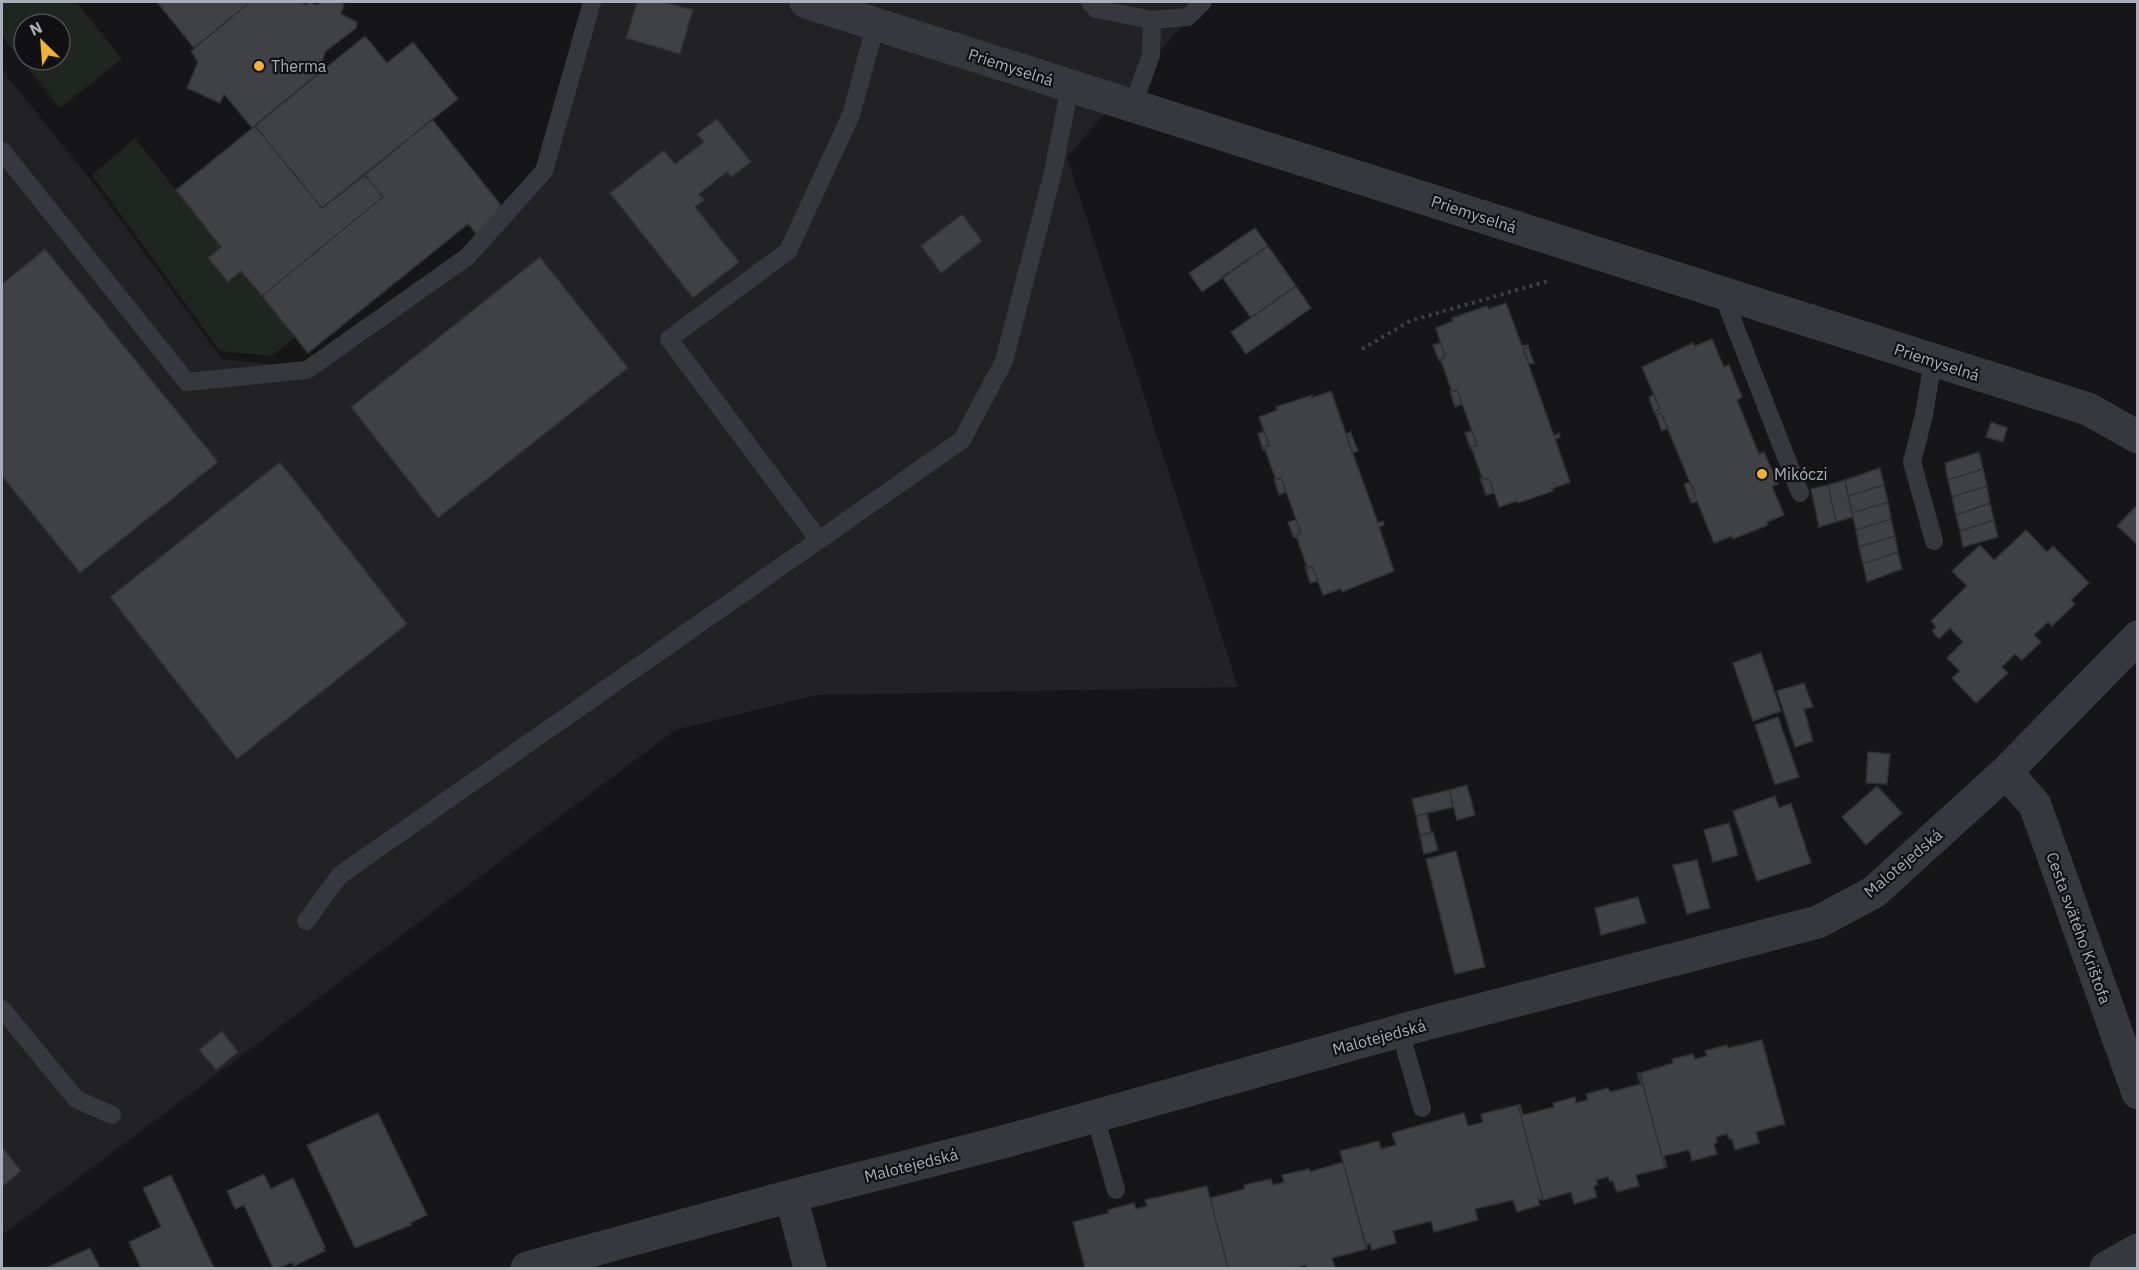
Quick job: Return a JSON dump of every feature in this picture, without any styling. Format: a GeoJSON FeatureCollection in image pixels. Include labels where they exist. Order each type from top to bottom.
{"type":"FeatureCollection","features":[{"type":"Feature","properties":{"kind":"street","name":"Priemyselná"},"geometry":{"type":"LineString","coordinates":[[806,2],[2088,410],[2138,437]]}},
{"type":"Feature","properties":{"kind":"street","name":"Malotejedská"},"geometry":{"type":"LineString","coordinates":[[527,1269],[1400,1031],[1818,922],[1875,892],[2006,772],[2138,637]]}},
{"type":"Feature","properties":{"kind":"street","name":"Cesta svätého Krištofa"},"geometry":{"type":"LineString","coordinates":[[2006,772],[2035,805],[2138,1093]]}},
{"type":"Feature","properties":{"kind":"street"},"geometry":{"type":"LineString","coordinates":[[791,1196],[810,1269]]}},
{"type":"Feature","properties":{"kind":"street"},"geometry":{"type":"LineString","coordinates":[[2106,1269],[2138,1250]]}},
{"type":"Feature","properties":{"kind":"lane"},"geometry":{"type":"LineString","coordinates":[[2,151],[187,382],[307,370],[467,257],[544,171],[592,2]]}},
{"type":"Feature","properties":{"kind":"lane"},"geometry":{"type":"LineString","coordinates":[[1090,2],[1096,9],[1152,20],[1188,16],[1203,2]]}},
{"type":"Feature","properties":{"kind":"lane"},"geometry":{"type":"LineString","coordinates":[[1132,105],[1151,56],[1152,20]]}},
{"type":"Feature","properties":{"kind":"lane"},"geometry":{"type":"LineString","coordinates":[[819,540],[669,339],[788,251],[851,115],[876,24]]}},
{"type":"Feature","properties":{"kind":"lane"},"geometry":{"type":"LineString","coordinates":[[306,921],[340,875],[962,440],[1004,361],[1053,172],[1070,86]]}},
{"type":"Feature","properties":{"kind":"lane"},"geometry":{"type":"LineString","coordinates":[[1722,293],[1800,493]]}},
{"type":"Feature","properties":{"kind":"lane"},"geometry":{"type":"LineString","coordinates":[[1933,360],[1924,415],[1912,462],[1934,541]]}},
{"type":"Feature","properties":{"kind":"lane"},"geometry":{"type":"LineString","coordinates":[[2,1009],[76,1100],[112,1115]]}},
{"type":"Feature","properties":{"kind":"lane"},"geometry":{"type":"LineString","coordinates":[[1400,1031],[1422,1108]]}},
{"type":"Feature","properties":{"kind":"lane"},"geometry":{"type":"LineString","coordinates":[[1095,1116],[1116,1190]]}},
{"type":"Feature","properties":{"kind":"path"},"geometry":{"type":"LineString","coordinates":[[1362,349],[1410,321],[1548,281]]}},
{"type":"Feature","properties":{"kind":"shaded area"},"geometry":{"type":"Polygon","coordinates":[[[2,2],[76,2],[122,59],[60,108],[31,72],[72,72],[72,12],[12,12],[12,48],[2,36],[2,2]]]}},
{"type":"Feature","properties":{"kind":"shaded area"},"geometry":{"type":"Polygon","coordinates":[[[597,2],[1203,2],[1067,157],[1238,687],[816,695],[675,730],[2,1235],[2,70],[94,184],[222,359],[274,365],[309,378],[546,180],[597,2]]]}},
{"type":"Feature","properties":{"kind":"shaded area"},"geometry":{"type":"Polygon","coordinates":[[[135,138],[221,247],[208,258],[228,282],[241,271],[295,337],[272,356],[220,351],[92,175],[135,138]]]}},
{"type":"Feature","properties":{"kind":"building"},"geometry":{"type":"Polygon","coordinates":[[[157,2],[250,2],[194,48],[157,2]]]}},
{"type":"Feature","properties":{"kind":"building","name":"Therma"},"geometry":{"type":"Polygon","coordinates":[[[250,2],[299,2],[307,5],[307,2],[318,5],[320,2],[338,2],[344,4],[341,14],[357,22],[356,28],[325,52],[320,70],[322,70],[252,128],[224,94],[220,103],[187,88],[198,62],[191,51],[250,2]]]}},
{"type":"Feature","properties":{"kind":"building"},"geometry":{"type":"Polygon","coordinates":[[[637,2],[664,2],[693,10],[680,54],[626,38],[637,2]]]}},
{"type":"Feature","properties":{"kind":"building"},"geometry":{"type":"Polygon","coordinates":[[[365,36],[387,63],[413,42],[458,99],[322,208],[255,126],[365,36]]]}},
{"type":"Feature","properties":{"kind":"building"},"geometry":{"type":"Polygon","coordinates":[[[432,119],[500,204],[498,216],[476,234],[468,224],[308,353],[262,296],[383,197],[365,175],[432,119]]]}},
{"type":"Feature","properties":{"kind":"building"},"geometry":{"type":"Polygon","coordinates":[[[717,119],[751,162],[731,177],[727,172],[699,194],[704,200],[695,207],[739,262],[693,298],[610,193],[664,150],[675,164],[704,142],[697,134],[717,119]]]}},
{"type":"Feature","properties":{"kind":"building"},"geometry":{"type":"Polygon","coordinates":[[[255,126],[322,208],[365,175],[383,197],[262,296],[241,271],[228,282],[208,258],[221,247],[176,190],[255,126]]]}},
{"type":"Feature","properties":{"kind":"building"},"geometry":{"type":"Polygon","coordinates":[[[962,214],[982,241],[941,273],[921,246],[962,214]]]}},
{"type":"Feature","properties":{"kind":"building"},"geometry":{"type":"Polygon","coordinates":[[[1255,228],[1268,246],[1202,292],[1189,273],[1255,228]]]}},
{"type":"Feature","properties":{"kind":"building"},"geometry":{"type":"Polygon","coordinates":[[[1268,246],[1296,286],[1251,318],[1222,277],[1268,246]]]}},
{"type":"Feature","properties":{"kind":"building"},"geometry":{"type":"Polygon","coordinates":[[[45,249],[218,462],[80,573],[2,476],[2,284],[45,249]]]}},
{"type":"Feature","properties":{"kind":"building"},"geometry":{"type":"Polygon","coordinates":[[[540,257],[628,368],[438,518],[351,407],[540,257]]]}},
{"type":"Feature","properties":{"kind":"building"},"geometry":{"type":"Polygon","coordinates":[[[1296,286],[1311,308],[1246,354],[1231,332],[1296,286]]]}},
{"type":"Feature","properties":{"kind":"building"},"geometry":{"type":"Polygon","coordinates":[[[1506,303],[1522,346],[1528,345],[1523,349],[1554,436],[1559,433],[1560,437],[1555,439],[1570,482],[1552,489],[1553,491],[1499,507],[1489,478],[1483,480],[1471,447],[1477,445],[1457,390],[1452,392],[1440,359],[1445,357],[1436,328],[1453,321],[1452,318],[1487,306],[1489,309],[1506,303]]]}},
{"type":"Feature","properties":{"kind":"building"},"geometry":{"type":"Polygon","coordinates":[[[1712,339],[1724,367],[1729,365],[1742,397],[1737,400],[1759,454],[1764,452],[1778,484],[1772,486],[1784,515],[1767,522],[1768,525],[1733,539],[1732,536],[1714,543],[1697,501],[1692,503],[1690,500],[1696,497],[1661,413],[1656,415],[1654,412],[1660,409],[1642,367],[1693,343],[1695,346],[1712,339]]]}},
{"type":"Feature","properties":{"kind":"building"},"geometry":{"type":"Polygon","coordinates":[[[1441,343],[1445,357],[1439,361],[1433,345],[1441,343]]]}},
{"type":"Feature","properties":{"kind":"building"},"geometry":{"type":"Polygon","coordinates":[[[1528,347],[1534,363],[1529,364],[1523,349],[1528,347]]]}},
{"type":"Feature","properties":{"kind":"building"},"geometry":{"type":"Polygon","coordinates":[[[1451,389],[1452,392],[1457,390],[1462,404],[1455,407],[1451,389]]]}},
{"type":"Feature","properties":{"kind":"building"},"geometry":{"type":"Polygon","coordinates":[[[1331,391],[1346,434],[1351,432],[1352,436],[1347,437],[1378,523],[1383,521],[1384,525],[1379,527],[1394,571],[1342,592],[1341,589],[1323,595],[1312,566],[1307,569],[1296,535],[1301,533],[1281,478],[1276,480],[1264,447],[1269,445],[1259,417],[1277,410],[1276,407],[1331,391]]]}},
{"type":"Feature","properties":{"kind":"building"},"geometry":{"type":"Polygon","coordinates":[[[1654,394],[1660,409],[1654,412],[1649,397],[1654,394]]]}},
{"type":"Feature","properties":{"kind":"building"},"geometry":{"type":"Polygon","coordinates":[[[1661,413],[1668,428],[1662,431],[1656,415],[1661,413]]]}},
{"type":"Feature","properties":{"kind":"building"},"geometry":{"type":"Polygon","coordinates":[[[1991,422],[2007,428],[2003,442],[1986,437],[1991,422]]]}},
{"type":"Feature","properties":{"kind":"building"},"geometry":{"type":"Polygon","coordinates":[[[1264,431],[1269,445],[1263,450],[1258,434],[1264,431]]]}},
{"type":"Feature","properties":{"kind":"building"},"geometry":{"type":"Polygon","coordinates":[[[1472,431],[1477,445],[1471,447],[1471,450],[1465,433],[1472,431]]]}},
{"type":"Feature","properties":{"kind":"building"},"geometry":{"type":"Polygon","coordinates":[[[1352,436],[1358,451],[1352,453],[1347,437],[1352,436]]]}},
{"type":"Feature","properties":{"kind":"building"},"geometry":{"type":"Polygon","coordinates":[[[1979,452],[1983,469],[1948,480],[1945,463],[1979,452]]]}},
{"type":"Feature","properties":{"kind":"building"},"geometry":{"type":"Polygon","coordinates":[[[280,462],[407,624],[237,759],[110,597],[280,462]]]}},
{"type":"Feature","properties":{"kind":"building"},"geometry":{"type":"Polygon","coordinates":[[[1880,468],[1884,485],[1848,496],[1845,480],[1880,468]]]}},
{"type":"Feature","properties":{"kind":"building"},"geometry":{"type":"Polygon","coordinates":[[[1983,469],[1987,486],[1952,497],[1948,480],[1983,469]]]}},
{"type":"Feature","properties":{"kind":"building"},"geometry":{"type":"Polygon","coordinates":[[[1275,478],[1276,480],[1281,478],[1286,492],[1279,495],[1275,478]]]}},
{"type":"Feature","properties":{"kind":"building"},"geometry":{"type":"Polygon","coordinates":[[[1480,478],[1483,480],[1489,478],[1494,493],[1486,495],[1480,478]]]}},
{"type":"Feature","properties":{"kind":"building"},"geometry":{"type":"Polygon","coordinates":[[[1845,480],[1853,517],[1836,522],[1828,485],[1845,480]]]}},
{"type":"Feature","properties":{"kind":"building"},"geometry":{"type":"Polygon","coordinates":[[[1690,482],[1696,497],[1690,500],[1684,484],[1690,482]]]}},
{"type":"Feature","properties":{"kind":"building"},"geometry":{"type":"Polygon","coordinates":[[[1828,485],[1836,522],[1819,527],[1811,489],[1828,485]]]}},
{"type":"Feature","properties":{"kind":"building"},"geometry":{"type":"Polygon","coordinates":[[[1884,485],[1888,502],[1852,513],[1848,496],[1884,485]]]}},
{"type":"Feature","properties":{"kind":"building"},"geometry":{"type":"Polygon","coordinates":[[[1987,486],[1990,503],[1956,515],[1952,497],[1987,486]]]}},
{"type":"Feature","properties":{"kind":"building"},"geometry":{"type":"Polygon","coordinates":[[[1888,502],[1891,519],[1856,530],[1852,513],[1888,502]]]}},
{"type":"Feature","properties":{"kind":"building"},"geometry":{"type":"Polygon","coordinates":[[[1990,503],[1994,520],[1960,531],[1956,515],[1990,503]]]}},
{"type":"Feature","properties":{"kind":"building"},"geometry":{"type":"Polygon","coordinates":[[[2138,504],[2138,545],[2117,526],[2138,504]]]}},
{"type":"Feature","properties":{"kind":"building"},"geometry":{"type":"Polygon","coordinates":[[[1891,519],[1895,536],[1859,547],[1856,530],[1891,519]]]}},
{"type":"Feature","properties":{"kind":"building"},"geometry":{"type":"Polygon","coordinates":[[[1296,520],[1301,533],[1294,538],[1288,522],[1296,520]]]}},
{"type":"Feature","properties":{"kind":"building"},"geometry":{"type":"Polygon","coordinates":[[[1994,520],[1998,537],[1963,547],[1960,531],[1994,520]]]}},
{"type":"Feature","properties":{"kind":"building"},"geometry":{"type":"Polygon","coordinates":[[[2026,530],[2047,552],[2053,546],[2089,583],[2071,600],[2075,604],[2052,626],[2048,622],[2034,635],[2041,642],[2022,660],[2015,654],[2002,667],[2008,673],[1976,703],[1952,678],[1960,671],[1947,658],[1963,642],[1950,628],[1939,639],[1932,631],[1936,627],[1931,621],[1967,586],[1952,571],[1980,545],[1994,560],[2026,530]]]}},
{"type":"Feature","properties":{"kind":"building"},"geometry":{"type":"Polygon","coordinates":[[[1895,536],[1898,552],[1863,564],[1859,547],[1895,536]]]}},
{"type":"Feature","properties":{"kind":"building"},"geometry":{"type":"Polygon","coordinates":[[[1898,552],[1902,569],[1867,582],[1863,564],[1898,552]]]}},
{"type":"Feature","properties":{"kind":"building"},"geometry":{"type":"Polygon","coordinates":[[[1312,566],[1318,581],[1310,583],[1305,567],[1307,569],[1312,566]]]}},
{"type":"Feature","properties":{"kind":"building"},"geometry":{"type":"Polygon","coordinates":[[[1761,653],[1781,711],[1753,721],[1733,663],[1761,653]]]}},
{"type":"Feature","properties":{"kind":"building"},"geometry":{"type":"Polygon","coordinates":[[[1804,683],[1813,707],[1804,709],[1813,741],[1795,747],[1777,691],[1804,683]]]}},
{"type":"Feature","properties":{"kind":"building"},"geometry":{"type":"Polygon","coordinates":[[[1778,717],[1799,777],[1775,785],[1755,725],[1778,717]]]}},
{"type":"Feature","properties":{"kind":"building"},"geometry":{"type":"Polygon","coordinates":[[[1868,752],[1890,754],[1887,784],[1866,783],[1868,752]]]}},
{"type":"Feature","properties":{"kind":"building"},"geometry":{"type":"Polygon","coordinates":[[[1467,785],[1475,815],[1457,820],[1449,790],[1467,785]]]}},
{"type":"Feature","properties":{"kind":"building"},"geometry":{"type":"Polygon","coordinates":[[[1877,786],[1902,813],[1866,845],[1842,817],[1877,786]]]}},
{"type":"Feature","properties":{"kind":"building"},"geometry":{"type":"Polygon","coordinates":[[[1449,790],[1453,807],[1416,816],[1412,799],[1449,790]]]}},
{"type":"Feature","properties":{"kind":"building"},"geometry":{"type":"Polygon","coordinates":[[[1775,796],[1779,808],[1791,803],[1811,863],[1757,881],[1733,811],[1775,796]]]}},
{"type":"Feature","properties":{"kind":"building"},"geometry":{"type":"Polygon","coordinates":[[[1427,813],[1431,833],[1420,836],[1416,816],[1427,813]]]}},
{"type":"Feature","properties":{"kind":"building"},"geometry":{"type":"Polygon","coordinates":[[[1729,823],[1738,855],[1713,862],[1704,830],[1729,823]]]}},
{"type":"Feature","properties":{"kind":"building"},"geometry":{"type":"Polygon","coordinates":[[[1433,832],[1438,850],[1424,854],[1420,835],[1433,832]]]}},
{"type":"Feature","properties":{"kind":"building"},"geometry":{"type":"Polygon","coordinates":[[[1456,851],[1485,967],[1455,974],[1426,859],[1456,851]]]}},
{"type":"Feature","properties":{"kind":"building"},"geometry":{"type":"Polygon","coordinates":[[[1697,860],[1710,908],[1687,914],[1673,865],[1697,860]]]}},
{"type":"Feature","properties":{"kind":"building"},"geometry":{"type":"Polygon","coordinates":[[[1638,897],[1646,923],[1601,935],[1595,908],[1638,897]]]}},
{"type":"Feature","properties":{"kind":"building"},"geometry":{"type":"Polygon","coordinates":[[[222,1031],[238,1052],[216,1070],[199,1050],[222,1031]]]}},
{"type":"Feature","properties":{"kind":"building"},"geometry":{"type":"Polygon","coordinates":[[[1762,1040],[1785,1124],[1756,1132],[1759,1143],[1735,1150],[1732,1139],[1729,1139],[1727,1134],[1716,1137],[1717,1142],[1714,1144],[1717,1154],[1692,1161],[1689,1150],[1664,1156],[1667,1167],[1665,1168],[1640,1073],[1673,1063],[1672,1059],[1693,1054],[1695,1059],[1707,1056],[1705,1051],[1762,1040]]]}},
{"type":"Feature","properties":{"kind":"building"},"geometry":{"type":"Polygon","coordinates":[[[1637,1073],[1640,1073],[1665,1168],[1636,1175],[1639,1186],[1617,1192],[1613,1181],[1610,1182],[1608,1177],[1596,1180],[1598,1185],[1594,1186],[1597,1197],[1574,1204],[1571,1192],[1543,1200],[1518,1105],[1520,1104],[1523,1115],[1554,1107],[1553,1103],[1575,1097],[1576,1103],[1588,1100],[1586,1094],[1608,1088],[1610,1092],[1641,1084],[1637,1073]]]}},
{"type":"Feature","properties":{"kind":"building"},"geometry":{"type":"Polygon","coordinates":[[[1518,1105],[1543,1200],[1538,1199],[1540,1205],[1517,1212],[1513,1200],[1475,1209],[1478,1220],[1434,1232],[1431,1221],[1393,1231],[1396,1243],[1372,1250],[1370,1243],[1366,1247],[1340,1151],[1379,1141],[1381,1149],[1396,1145],[1392,1133],[1464,1113],[1468,1126],[1483,1122],[1481,1114],[1518,1105]]]}},
{"type":"Feature","properties":{"kind":"building"},"geometry":{"type":"Polygon","coordinates":[[[378,1113],[427,1215],[410,1223],[411,1225],[355,1248],[307,1145],[378,1113]]]}},
{"type":"Feature","properties":{"kind":"building"},"geometry":{"type":"Polygon","coordinates":[[[2,1147],[21,1171],[2,1187],[2,1147]]]}},
{"type":"Feature","properties":{"kind":"building"},"geometry":{"type":"Polygon","coordinates":[[[1343,1162],[1367,1249],[1332,1258],[1335,1267],[1329,1268],[1307,1268],[1306,1265],[1294,1268],[1228,1268],[1210,1198],[1245,1189],[1244,1185],[1271,1179],[1273,1185],[1284,1182],[1282,1175],[1309,1169],[1310,1172],[1343,1162]]]}},
{"type":"Feature","properties":{"kind":"building"},"geometry":{"type":"Polygon","coordinates":[[[264,1174],[271,1189],[293,1178],[325,1251],[294,1266],[292,1262],[279,1268],[273,1268],[244,1205],[235,1209],[227,1191],[264,1174]]]}},
{"type":"Feature","properties":{"kind":"building"},"geometry":{"type":"Polygon","coordinates":[[[171,1175],[214,1268],[141,1268],[129,1242],[161,1227],[143,1188],[171,1175]]]}},
{"type":"Feature","properties":{"kind":"building"},"geometry":{"type":"Polygon","coordinates":[[[1207,1186],[1228,1268],[1085,1268],[1073,1222],[1109,1213],[1108,1210],[1134,1203],[1136,1209],[1147,1206],[1145,1200],[1207,1186]]]}},
{"type":"Feature","properties":{"kind":"building"},"geometry":{"type":"Polygon","coordinates":[[[90,1248],[100,1268],[46,1268],[90,1248]]]}},
{"type":"Feature","properties":{"kind":"place","name":"Therma"},"geometry":{"type":"Point","coordinates":[259,66]}},
{"type":"Feature","properties":{"kind":"place","name":"Mikóczi"},"geometry":{"type":"Point","coordinates":[1762,474]}}]}
